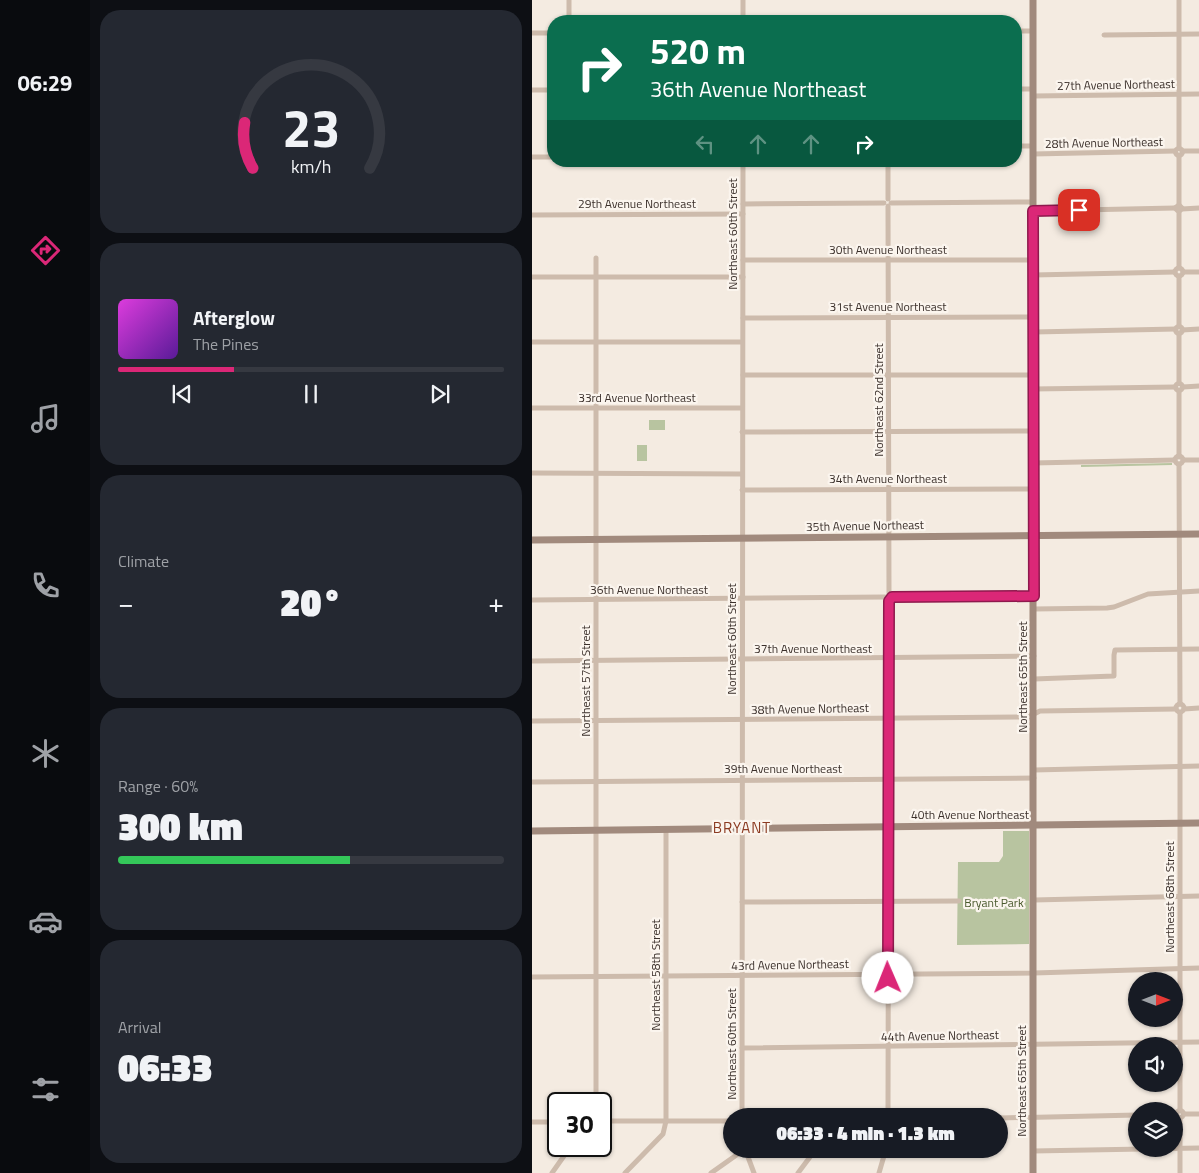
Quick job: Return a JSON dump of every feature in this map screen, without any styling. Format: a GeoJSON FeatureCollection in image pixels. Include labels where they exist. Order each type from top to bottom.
{"type":"FeatureCollection","features":[{"type":"Feature","properties":{"kind":"main road","name":"Northeast 65th Street"},"geometry":{"type":"LineString","coordinates":[[1033,0],[1033,1173]]}},
{"type":"Feature","properties":{"kind":"main road","name":"35th Avenue Northeast"},"geometry":{"type":"LineString","coordinates":[[532,540],[1198,534]]}},
{"type":"Feature","properties":{"kind":"main road","name":"40th Avenue Northeast"},"geometry":{"type":"LineString","coordinates":[[532,831],[1198,823]]}},
{"type":"Feature","properties":{"kind":"street"},"geometry":{"type":"LineString","coordinates":[[569,15],[570,0]]}},
{"type":"Feature","properties":{"kind":"street"},"geometry":{"type":"LineString","coordinates":[[742,0],[742,15]]}},
{"type":"Feature","properties":{"kind":"street","name":"Northeast 68th Street"},"geometry":{"type":"LineString","coordinates":[[1179,0],[1180,1037]]}},
{"type":"Feature","properties":{"kind":"street"},"geometry":{"type":"LineString","coordinates":[[1022,31],[1033,31]]}},
{"type":"Feature","properties":{"kind":"street"},"geometry":{"type":"LineString","coordinates":[[532,33],[547,33]]}},
{"type":"Feature","properties":{"kind":"street"},"geometry":{"type":"LineString","coordinates":[[1104,35],[1198,34]]}},
{"type":"Feature","properties":{"kind":"street"},"geometry":{"type":"LineString","coordinates":[[532,90],[547,90]]}},
{"type":"Feature","properties":{"kind":"street","name":"27th Avenue Northeast"},"geometry":{"type":"LineString","coordinates":[[1022,90],[1033,93],[1198,94]]}},
{"type":"Feature","properties":{"kind":"street","name":"28th Avenue Northeast"},"geometry":{"type":"LineString","coordinates":[[1022,146],[1033,146]]}},
{"type":"Feature","properties":{"kind":"street","name":"28th Avenue Northeast"},"geometry":{"type":"LineString","coordinates":[[1033,154],[1198,151]]}},
{"type":"Feature","properties":{"kind":"street"},"geometry":{"type":"LineString","coordinates":[[532,157],[547,157]]}},
{"type":"Feature","properties":{"kind":"street","name":"Northeast 60th Street"},"geometry":{"type":"LineString","coordinates":[[742,1108],[743,167]]}},
{"type":"Feature","properties":{"kind":"street","name":"Northeast 62nd Street"},"geometry":{"type":"LineString","coordinates":[[888,167],[890,537],[888,1108]]}},
{"type":"Feature","properties":{"kind":"street"},"geometry":{"type":"LineString","coordinates":[[743,204],[1033,202]]}},
{"type":"Feature","properties":{"kind":"street"},"geometry":{"type":"LineString","coordinates":[[1033,211],[1198,208]]}},
{"type":"Feature","properties":{"kind":"street","name":"29th Avenue Northeast"},"geometry":{"type":"LineString","coordinates":[[532,215],[743,214]]}},
{"type":"Feature","properties":{"kind":"street","name":"Northeast 57th Street"},"geometry":{"type":"LineString","coordinates":[[596,258],[596,1092]]}},
{"type":"Feature","properties":{"kind":"street","name":"30th Avenue Northeast"},"geometry":{"type":"LineString","coordinates":[[743,260],[1033,260]]}},
{"type":"Feature","properties":{"kind":"street"},"geometry":{"type":"LineString","coordinates":[[1033,275],[1198,272]]}},
{"type":"Feature","properties":{"kind":"street"},"geometry":{"type":"LineString","coordinates":[[532,277],[742,277]]}},
{"type":"Feature","properties":{"kind":"street","name":"31st Avenue Northeast"},"geometry":{"type":"LineString","coordinates":[[742,318],[1033,317]]}},
{"type":"Feature","properties":{"kind":"street"},"geometry":{"type":"LineString","coordinates":[[1034,332],[1198,329]]}},
{"type":"Feature","properties":{"kind":"street"},"geometry":{"type":"LineString","coordinates":[[532,342],[742,342]]}},
{"type":"Feature","properties":{"kind":"street"},"geometry":{"type":"LineString","coordinates":[[743,375],[1033,375]]}},
{"type":"Feature","properties":{"kind":"street"},"geometry":{"type":"LineString","coordinates":[[1033,389],[1198,386]]}},
{"type":"Feature","properties":{"kind":"street","name":"33rd Avenue Northeast"},"geometry":{"type":"LineString","coordinates":[[532,408],[742,408]]}},
{"type":"Feature","properties":{"kind":"street"},"geometry":{"type":"LineString","coordinates":[[742,432],[1033,431]]}},
{"type":"Feature","properties":{"kind":"street"},"geometry":{"type":"LineString","coordinates":[[1033,463],[1198,460]]}},
{"type":"Feature","properties":{"kind":"street"},"geometry":{"type":"LineString","coordinates":[[532,473],[742,474]]}},
{"type":"Feature","properties":{"kind":"street","name":"34th Avenue Northeast"},"geometry":{"type":"LineString","coordinates":[[742,490],[1033,488]]}},
{"type":"Feature","properties":{"kind":"street"},"geometry":{"type":"LineString","coordinates":[[1034,609],[1108,608],[1148,594],[1198,591]]}},
{"type":"Feature","properties":{"kind":"street","name":"36th Avenue Northeast"},"geometry":{"type":"LineString","coordinates":[[532,600],[1034,596]]}},
{"type":"Feature","properties":{"kind":"street"},"geometry":{"type":"LineString","coordinates":[[1034,679],[1114,676],[1115,650],[1198,649]]}},
{"type":"Feature","properties":{"kind":"street","name":"37th Avenue Northeast"},"geometry":{"type":"LineString","coordinates":[[532,660],[1034,656]]}},
{"type":"Feature","properties":{"kind":"street","name":"38th Avenue Northeast"},"geometry":{"type":"LineString","coordinates":[[532,721],[1028,717],[1040,711],[1198,708]]}},
{"type":"Feature","properties":{"kind":"street","name":"39th Avenue Northeast"},"geometry":{"type":"LineString","coordinates":[[532,782],[888,778],[1034,774],[1198,766]]}},
{"type":"Feature","properties":{"kind":"street","name":"Northeast 58th Street"},"geometry":{"type":"LineString","coordinates":[[666,830],[666,1121]]}},
{"type":"Feature","properties":{"kind":"street"},"geometry":{"type":"LineString","coordinates":[[1034,900],[1198,896]]}},
{"type":"Feature","properties":{"kind":"street"},"geometry":{"type":"LineString","coordinates":[[742,902],[959,900]]}},
{"type":"Feature","properties":{"kind":"street","name":"43rd Avenue Northeast"},"geometry":{"type":"LineString","coordinates":[[532,976],[1034,973],[1198,968]]}},
{"type":"Feature","properties":{"kind":"street","name":"44th Avenue Northeast"},"geometry":{"type":"LineString","coordinates":[[1183,1042],[1198,1042]]}},
{"type":"Feature","properties":{"kind":"street","name":"44th Avenue Northeast"},"geometry":{"type":"LineString","coordinates":[[742,1048],[1128,1043]]}},
{"type":"Feature","properties":{"kind":"street"},"geometry":{"type":"LineString","coordinates":[[1183,1114],[1198,1114]]}},
{"type":"Feature","properties":{"kind":"street"},"geometry":{"type":"LineString","coordinates":[[1008,1118],[1128,1115]]}},
{"type":"Feature","properties":{"kind":"street"},"geometry":{"type":"LineString","coordinates":[[612,1121],[723,1121]]}},
{"type":"Feature","properties":{"kind":"street"},"geometry":{"type":"LineString","coordinates":[[625,1173],[663,1134],[666,1121]]}},
{"type":"Feature","properties":{"kind":"street"},"geometry":{"type":"LineString","coordinates":[[532,1122],[547,1122]]}},
{"type":"Feature","properties":{"kind":"street"},"geometry":{"type":"LineString","coordinates":[[1183,1149],[1198,1148]]}},
{"type":"Feature","properties":{"kind":"street"},"geometry":{"type":"LineString","coordinates":[[1033,1151],[1128,1150]]}},
{"type":"Feature","properties":{"kind":"street"},"geometry":{"type":"LineString","coordinates":[[552,1173],[563,1157]]}},
{"type":"Feature","properties":{"kind":"street","name":"Northeast 68th Street"},"geometry":{"type":"LineString","coordinates":[[1180,1157],[1180,1173]]}},
{"type":"Feature","properties":{"kind":"street"},"geometry":{"type":"LineString","coordinates":[[711,1173],[732,1158]]}},
{"type":"Feature","properties":{"kind":"street"},"geometry":{"type":"LineString","coordinates":[[748,1158],[754,1173]]}},
{"type":"Feature","properties":{"kind":"street"},"geometry":{"type":"LineString","coordinates":[[798,1173],[809,1158]]}},
{"type":"Feature","properties":{"kind":"street"},"geometry":{"type":"LineString","coordinates":[[879,1173],[883,1158]]}},
{"type":"Feature","properties":{"kind":"green space"},"geometry":{"type":"Polygon","coordinates":[[[649,420],[665,420],[665,430],[649,430],[649,420]]]}},
{"type":"Feature","properties":{"kind":"green space"},"geometry":{"type":"Polygon","coordinates":[[[637,445],[647,445],[647,461],[637,461],[637,445]]]}},
{"type":"Feature","properties":{"kind":"green space"},"geometry":{"type":"Polygon","coordinates":[[[1172,463],[1172,465],[1081,467],[1081,465],[1172,463]]]}},
{"type":"Feature","properties":{"kind":"green space","name":"Bryant Park"},"geometry":{"type":"Polygon","coordinates":[[[1003,831],[1029,831],[1029,944],[957,945],[958,862],[999,862],[1003,856],[1003,831]]]}},
{"type":"Feature","properties":{"kind":"district","name":"BRYANT"},"geometry":{"type":"Point","coordinates":[742,828]}},
{"type":"Feature","properties":{"kind":"route"},"geometry":{"type":"LineString","coordinates":[[888,978],[889,601],[892,600],[892,597],[1034,596],[1033,211],[1079,210]]}}]}
